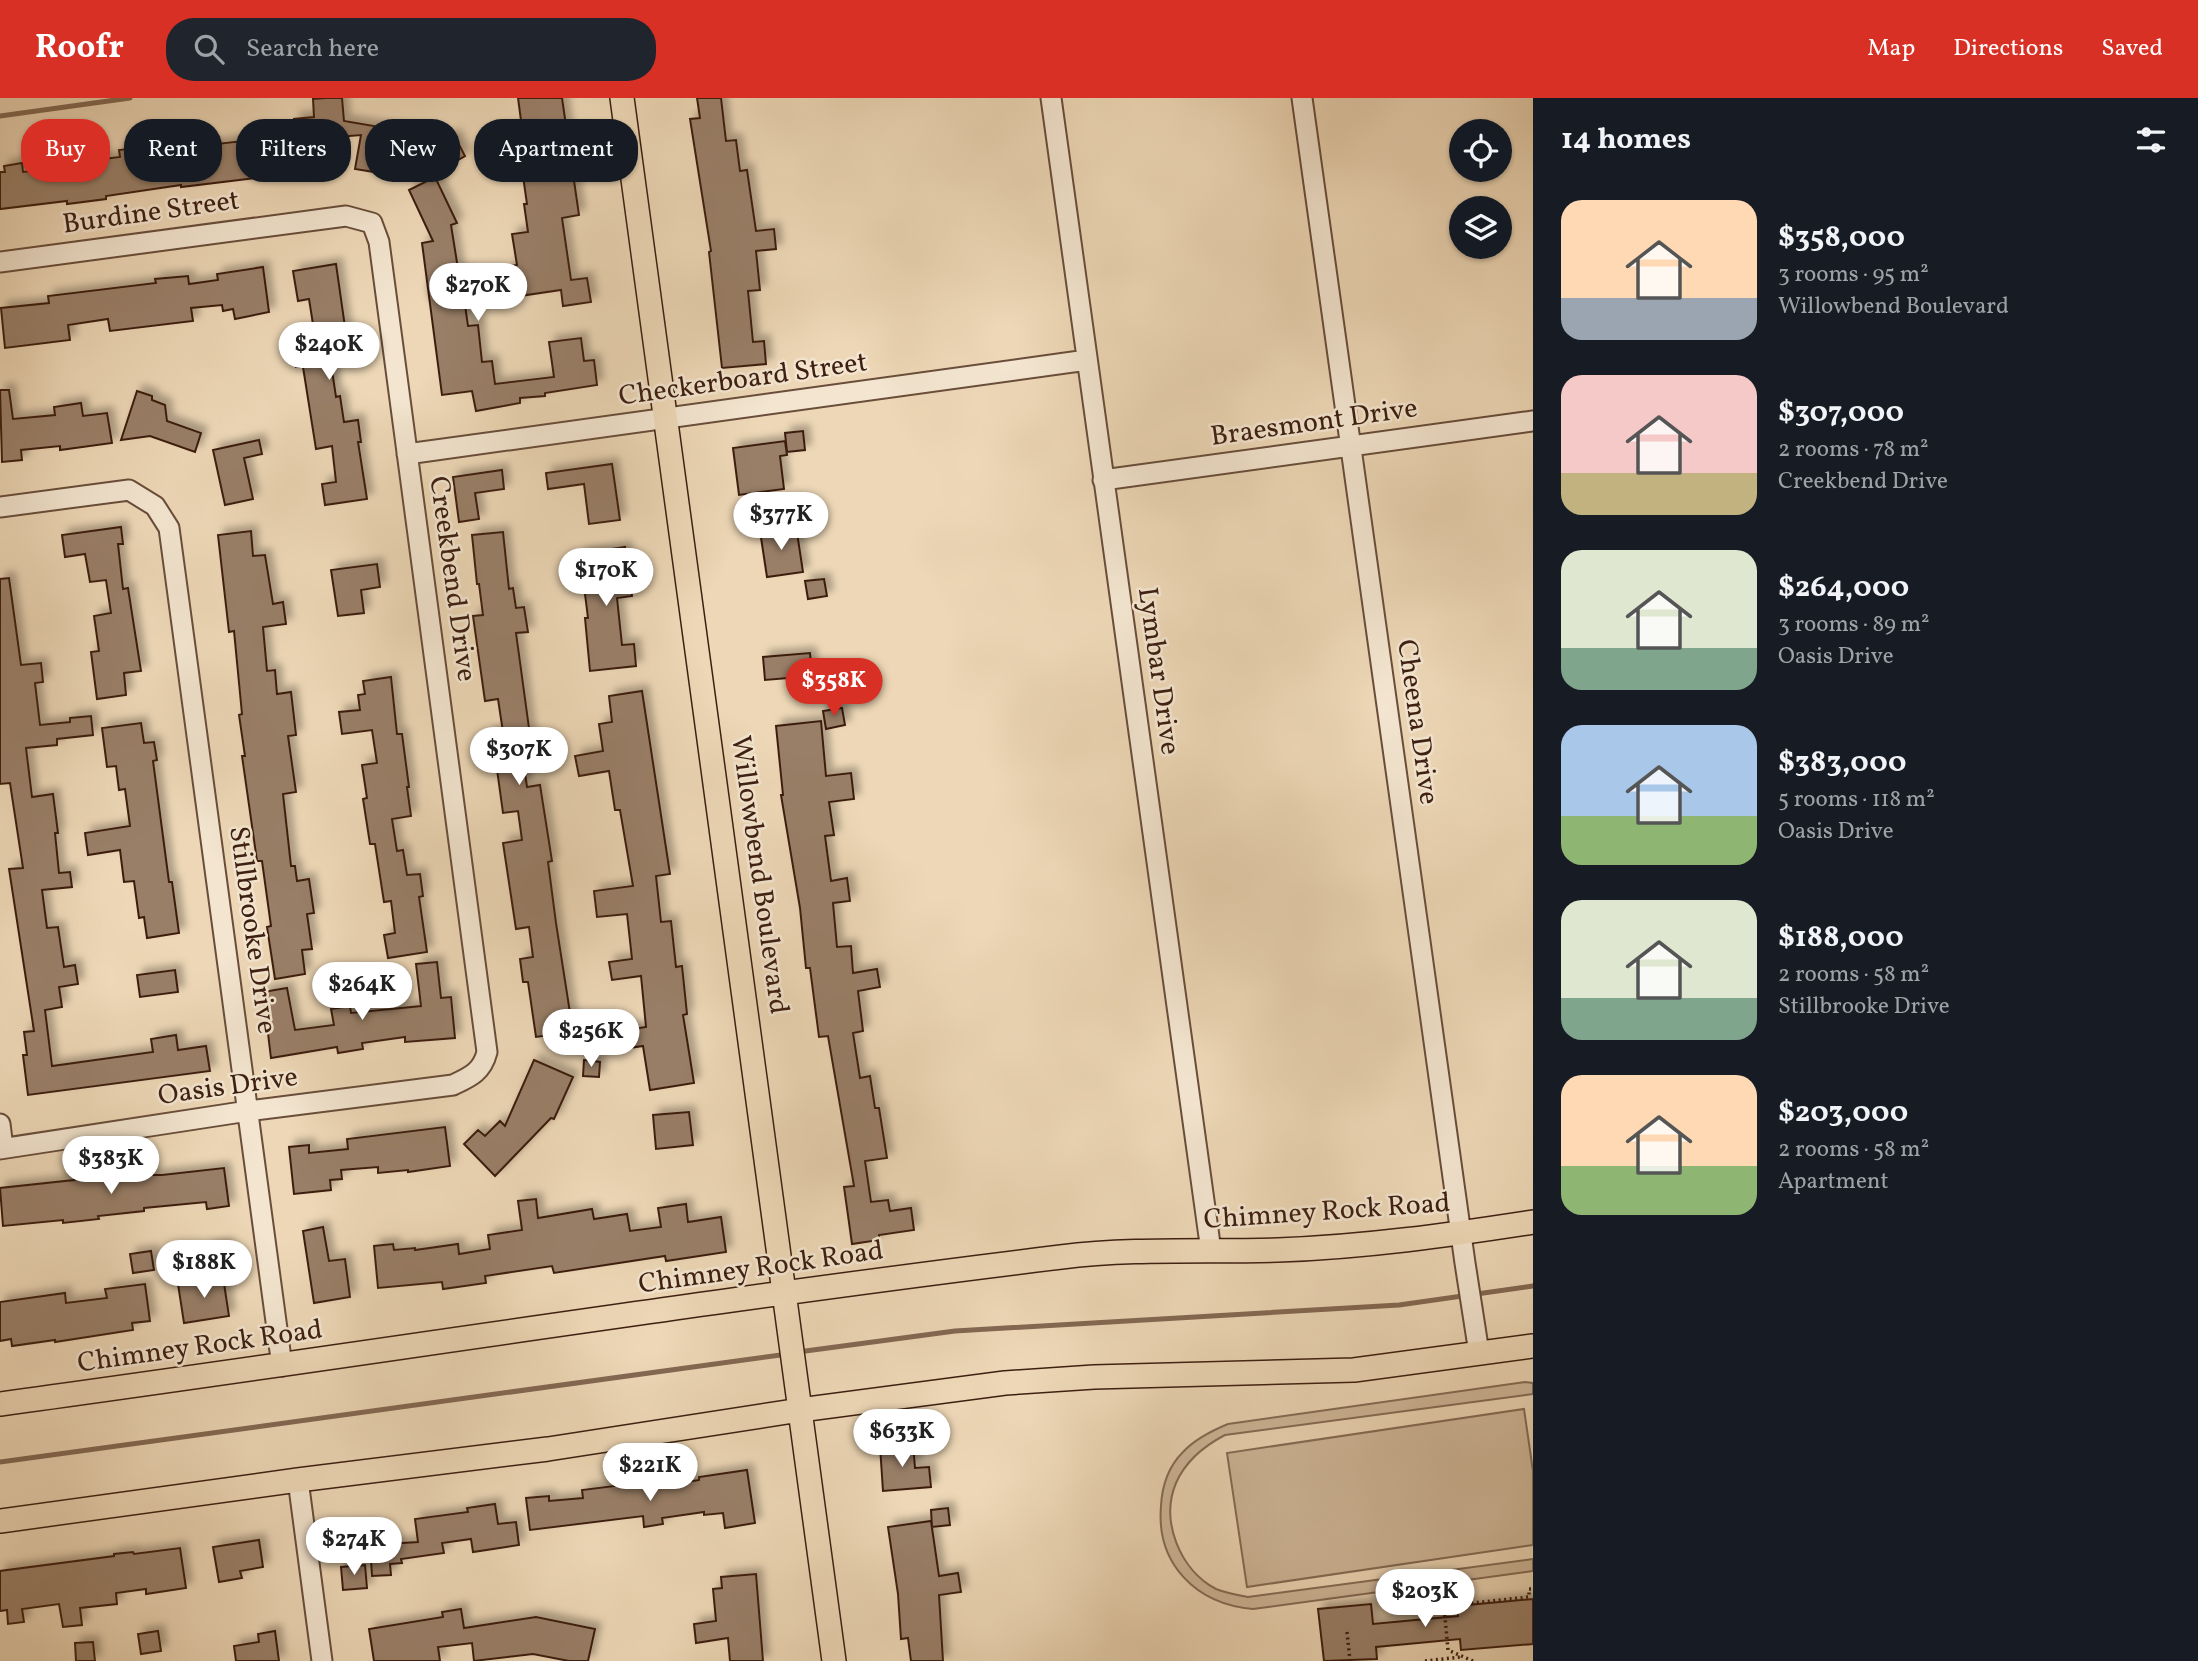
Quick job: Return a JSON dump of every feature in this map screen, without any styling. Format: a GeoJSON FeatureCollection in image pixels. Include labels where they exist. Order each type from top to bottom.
{"type":"FeatureCollection","features":[{"type":"Feature","properties":{"kind":"main road","name":"Willowbend Boulevard"},"geometry":{"type":"LineString","coordinates":[[622,98],[834,1661]]}},
{"type":"Feature","properties":{"kind":"main road","name":"Chimney Rock Road"},"geometry":{"type":"LineString","coordinates":[[0,1404],[1065,1256],[1136,1250],[1211,1251],[1358,1245],[1533,1223]]}},
{"type":"Feature","properties":{"kind":"main road"},"geometry":{"type":"LineString","coordinates":[[0,1521],[548,1449],[800,1410],[1005,1383],[1094,1377],[1354,1370],[1533,1346]]}},
{"type":"Feature","properties":{"kind":"street","name":"Lymbar Drive"},"geometry":{"type":"LineString","coordinates":[[1051,98],[1211,1251]]}},
{"type":"Feature","properties":{"kind":"street","name":"Cheena Drive"},"geometry":{"type":"LineString","coordinates":[[1302,98],[1479,1353]]}},
{"type":"Feature","properties":{"kind":"street","name":"Burdine Street"},"geometry":{"type":"LineString","coordinates":[[0,262],[346,216],[372,223],[379,242]]}},
{"type":"Feature","properties":{"kind":"street","name":"Creekbend Drive"},"geometry":{"type":"LineString","coordinates":[[379,242],[487,1052],[483,1066],[464,1080]]}},
{"type":"Feature","properties":{"kind":"street","name":"Checkerboard Street"},"geometry":{"type":"LineString","coordinates":[[407,454],[1087,360]]}},
{"type":"Feature","properties":{"kind":"street","name":"Braesmont Drive"},"geometry":{"type":"LineString","coordinates":[[1103,480],[1533,421]]}},
{"type":"Feature","properties":{"kind":"street","name":"Stillbrooke Drive"},"geometry":{"type":"LineString","coordinates":[[0,508],[129,490],[155,506],[169,528],[282,1366]]}},
{"type":"Feature","properties":{"kind":"street","name":"Oasis Drive"},"geometry":{"type":"LineString","coordinates":[[2,1149],[248,1111],[453,1085],[464,1080]]}},
{"type":"Feature","properties":{"kind":"street"},"geometry":{"type":"LineString","coordinates":[[0,1124],[2,1149]]}},
{"type":"Feature","properties":{"kind":"street"},"geometry":{"type":"LineString","coordinates":[[298,1480],[323,1661]]}},
{"type":"Feature","properties":{"kind":"path"},"geometry":{"type":"LineString","coordinates":[[1473,1661],[1448,1650],[1444,1606],[1530,1597],[1529,1589],[1533,1589]]}},
{"type":"Feature","properties":{"kind":"path"},"geometry":{"type":"LineString","coordinates":[[1347,1632],[1350,1661]]}},
{"type":"Feature","properties":{"kind":"path"},"geometry":{"type":"LineString","coordinates":[[1425,1661],[1464,1657]]}},
{"type":"Feature","properties":{"kind":"shaded area"},"geometry":{"type":"Polygon","coordinates":[[[1533,1383],[1533,1394],[1225,1435],[1203,1449],[1185,1467],[1176,1483],[1170,1513],[1176,1543],[1192,1570],[1216,1589],[1248,1597],[1533,1559],[1533,1571],[1253,1609],[1232,1606],[1198,1590],[1173,1563],[1165,1546],[1161,1527],[1163,1491],[1170,1470],[1178,1458],[1193,1443],[1209,1433],[1228,1424],[1533,1383]]]}},
{"type":"Feature","properties":{"kind":"shaded area"},"geometry":{"type":"Polygon","coordinates":[[[1524,1409],[1533,1471],[1533,1545],[1247,1587],[1227,1453],[1524,1409]]]}},
{"type":"Feature","properties":{"kind":"building"},"geometry":{"type":"Polygon","coordinates":[[[342,98],[344,119],[294,119],[314,117],[313,99],[342,98]]]}},
{"type":"Feature","properties":{"kind":"building"},"geometry":{"type":"Polygon","coordinates":[[[518,98],[562,98],[565,119],[521,119],[518,98]]]}},
{"type":"Feature","properties":{"kind":"building"},"geometry":{"type":"Polygon","coordinates":[[[697,98],[721,98],[726,141],[736,140],[740,171],[747,170],[756,231],[774,229],[776,249],[756,251],[760,290],[748,291],[753,342],[764,341],[766,364],[722,368],[711,251],[690,119],[700,118],[697,98]]]}},
{"type":"Feature","properties":{"kind":"building"},"geometry":{"type":"Polygon","coordinates":[[[351,122],[365,125],[365,171],[355,169],[361,135],[351,136],[351,122]]]}},
{"type":"Feature","properties":{"kind":"building"},"geometry":{"type":"Polygon","coordinates":[[[236,142],[236,180],[181,187],[181,185],[67,204],[67,201],[0,209],[0,172],[5,172],[4,166],[21,163],[21,182],[110,182],[110,158],[120,157],[119,150],[124,149],[124,182],[222,182],[222,143],[236,142]]]}},
{"type":"Feature","properties":{"kind":"building"},"geometry":{"type":"Polygon","coordinates":[[[460,146],[465,156],[460,159],[460,146]]]}},
{"type":"Feature","properties":{"kind":"building"},"geometry":{"type":"Polygon","coordinates":[[[425,182],[437,182],[457,223],[451,225],[459,275],[469,273],[471,290],[463,291],[468,326],[478,325],[482,362],[492,361],[495,384],[554,377],[549,342],[581,338],[584,361],[594,360],[597,385],[545,393],[545,396],[520,398],[520,403],[476,411],[472,391],[442,395],[422,243],[433,241],[409,190],[425,182]]]}},
{"type":"Feature","properties":{"kind":"building"},"geometry":{"type":"Polygon","coordinates":[[[524,182],[574,182],[579,215],[562,218],[571,280],[587,278],[591,302],[563,306],[561,290],[513,297],[509,266],[517,265],[512,234],[528,232],[524,204],[527,204],[524,182]]]}},
{"type":"Feature","properties":{"kind":"building"},"geometry":{"type":"Polygon","coordinates":[[[336,264],[350,362],[331,364],[336,397],[340,396],[344,422],[358,420],[361,442],[358,442],[367,499],[325,505],[322,484],[336,482],[332,446],[316,449],[303,367],[296,367],[293,346],[316,343],[309,299],[298,301],[293,271],[336,264]]]}},
{"type":"Feature","properties":{"kind":"building"},"geometry":{"type":"Polygon","coordinates":[[[263,267],[269,312],[235,319],[233,309],[223,311],[222,305],[191,308],[193,321],[110,331],[108,319],[68,325],[70,340],[5,348],[1,308],[49,303],[48,296],[156,283],[155,279],[188,276],[189,284],[218,280],[217,274],[263,267]]]}},
{"type":"Feature","properties":{"kind":"building"},"geometry":{"type":"Polygon","coordinates":[[[0,390],[9,390],[13,419],[55,415],[54,407],[81,403],[83,416],[107,413],[112,443],[60,450],[60,446],[21,450],[22,460],[2,462],[0,390]]]}},
{"type":"Feature","properties":{"kind":"building"},"geometry":{"type":"Polygon","coordinates":[[[137,391],[152,396],[152,400],[165,405],[167,421],[201,433],[195,452],[150,436],[121,440],[137,391]]]}},
{"type":"Feature","properties":{"kind":"building"},"geometry":{"type":"Polygon","coordinates":[[[803,431],[805,450],[787,452],[785,433],[803,431]]]}},
{"type":"Feature","properties":{"kind":"building"},"geometry":{"type":"Polygon","coordinates":[[[259,440],[262,454],[244,458],[253,499],[225,505],[213,450],[259,440]]]}},
{"type":"Feature","properties":{"kind":"building"},"geometry":{"type":"Polygon","coordinates":[[[785,441],[787,455],[780,456],[784,489],[739,495],[733,448],[785,441]]]}},
{"type":"Feature","properties":{"kind":"building"},"geometry":{"type":"Polygon","coordinates":[[[612,464],[620,520],[589,524],[584,484],[548,489],[546,473],[612,464]]]}},
{"type":"Feature","properties":{"kind":"building"},"geometry":{"type":"Polygon","coordinates":[[[502,470],[504,489],[475,493],[479,519],[459,522],[453,477],[502,470]]]}},
{"type":"Feature","properties":{"kind":"building"},"geometry":{"type":"Polygon","coordinates":[[[815,513],[818,530],[799,533],[796,516],[815,513]]]}},
{"type":"Feature","properties":{"kind":"building"},"geometry":{"type":"Polygon","coordinates":[[[796,526],[803,572],[767,577],[760,531],[796,526]]]}},
{"type":"Feature","properties":{"kind":"building"},"geometry":{"type":"Polygon","coordinates":[[[121,527],[123,544],[118,544],[123,589],[128,588],[141,671],[124,673],[126,695],[97,699],[91,652],[99,651],[94,616],[111,613],[106,580],[90,582],[85,554],[65,557],[62,535],[121,527]]]}},
{"type":"Feature","properties":{"kind":"building"},"geometry":{"type":"Polygon","coordinates":[[[251,531],[253,556],[265,555],[273,604],[283,602],[286,624],[263,627],[267,671],[275,670],[277,694],[291,692],[296,735],[288,736],[296,792],[283,794],[291,866],[295,866],[297,881],[309,879],[314,913],[307,914],[312,949],[302,950],[305,974],[275,979],[267,927],[271,926],[262,861],[257,861],[242,756],[245,756],[239,715],[242,714],[234,631],[229,632],[218,535],[251,531]]]}},
{"type":"Feature","properties":{"kind":"building"},"geometry":{"type":"Polygon","coordinates":[[[503,532],[509,589],[513,588],[516,608],[524,607],[528,632],[516,633],[532,750],[522,751],[527,787],[540,785],[552,861],[548,862],[556,923],[573,1032],[536,1037],[528,982],[523,982],[520,959],[533,957],[529,927],[516,929],[503,843],[522,840],[518,811],[503,813],[495,755],[491,756],[488,734],[503,732],[498,699],[485,701],[473,616],[483,615],[472,535],[503,532]]]}},
{"type":"Feature","properties":{"kind":"building"},"geometry":{"type":"Polygon","coordinates":[[[625,547],[632,596],[617,598],[622,645],[634,644],[636,666],[590,671],[585,618],[588,618],[580,554],[625,547]]]}},
{"type":"Feature","properties":{"kind":"building"},"geometry":{"type":"Polygon","coordinates":[[[377,564],[380,587],[361,590],[364,613],[338,616],[331,570],[377,564]]]}},
{"type":"Feature","properties":{"kind":"building"},"geometry":{"type":"Polygon","coordinates":[[[9,578],[21,665],[41,663],[43,682],[35,683],[40,725],[70,722],[70,718],[91,716],[93,735],[57,739],[57,745],[26,748],[32,797],[53,794],[59,873],[70,872],[72,887],[42,890],[47,928],[58,927],[64,967],[75,965],[78,984],[59,987],[62,1007],[45,1010],[52,1066],[153,1052],[151,1039],[176,1035],[178,1050],[206,1046],[210,1071],[28,1095],[23,1055],[27,1055],[24,1032],[34,1031],[9,869],[23,868],[10,783],[0,784],[0,579],[9,578]]]}},
{"type":"Feature","properties":{"kind":"building"},"geometry":{"type":"Polygon","coordinates":[[[824,579],[827,596],[808,599],[805,581],[824,579]]]}},
{"type":"Feature","properties":{"kind":"building"},"geometry":{"type":"Polygon","coordinates":[[[810,653],[812,676],[765,680],[763,657],[810,653]]]}},
{"type":"Feature","properties":{"kind":"building"},"geometry":{"type":"Polygon","coordinates":[[[391,677],[397,734],[402,734],[411,816],[392,819],[397,851],[403,850],[407,875],[420,874],[423,896],[419,897],[427,952],[388,958],[384,935],[395,933],[391,901],[384,902],[375,844],[370,844],[363,799],[367,798],[362,765],[377,763],[372,730],[342,734],[339,712],[360,710],[358,695],[365,694],[363,681],[391,677]]]}},
{"type":"Feature","properties":{"kind":"building"},"geometry":{"type":"Polygon","coordinates":[[[642,691],[670,874],[656,876],[661,922],[671,921],[676,967],[682,966],[687,1014],[683,1015],[694,1083],[650,1090],[643,1046],[616,1050],[613,1032],[646,1027],[641,976],[612,980],[609,962],[632,959],[627,914],[597,917],[594,891],[633,886],[620,810],[615,810],[609,771],[579,776],[575,756],[603,751],[599,724],[612,722],[609,696],[642,691]]]}},
{"type":"Feature","properties":{"kind":"building"},"geometry":{"type":"Polygon","coordinates":[[[842,708],[845,725],[826,729],[823,711],[842,708]]]}},
{"type":"Feature","properties":{"kind":"building"},"geometry":{"type":"Polygon","coordinates":[[[821,721],[826,776],[851,773],[854,799],[829,802],[834,835],[825,836],[831,881],[847,878],[850,901],[833,903],[837,947],[851,946],[853,973],[877,969],[880,987],[858,991],[863,1031],[853,1033],[860,1078],[870,1076],[875,1108],[879,1108],[887,1158],[865,1161],[871,1202],[888,1200],[890,1211],[911,1208],[914,1230],[879,1235],[879,1240],[852,1244],[844,1187],[854,1186],[828,1036],[819,1037],[810,968],[806,968],[800,908],[781,795],[776,726],[821,721]]]}},
{"type":"Feature","properties":{"kind":"building"},"geometry":{"type":"Polygon","coordinates":[[[141,723],[144,743],[154,742],[157,760],[153,761],[169,882],[172,882],[179,933],[147,938],[144,917],[139,918],[134,881],[124,882],[120,850],[88,855],[85,833],[130,826],[125,789],[119,790],[116,766],[107,767],[102,728],[141,723]]]}},
{"type":"Feature","properties":{"kind":"building"},"geometry":{"type":"Polygon","coordinates":[[[437,962],[441,998],[451,997],[455,1038],[405,1042],[405,1037],[362,1043],[363,1049],[338,1053],[337,1047],[271,1058],[263,992],[287,988],[295,1030],[334,1025],[331,1009],[350,1006],[351,1013],[421,1006],[416,964],[437,962]]]}},
{"type":"Feature","properties":{"kind":"building"},"geometry":{"type":"Polygon","coordinates":[[[175,970],[178,992],[140,997],[137,975],[175,970]]]}},
{"type":"Feature","properties":{"kind":"building"},"geometry":{"type":"Polygon","coordinates":[[[534,1060],[573,1077],[554,1119],[551,1118],[495,1176],[464,1144],[478,1130],[485,1136],[500,1121],[505,1126],[534,1060]]]}},
{"type":"Feature","properties":{"kind":"building"},"geometry":{"type":"Polygon","coordinates":[[[584,1060],[600,1062],[599,1077],[583,1076],[584,1060]]]}},
{"type":"Feature","properties":{"kind":"building"},"geometry":{"type":"Polygon","coordinates":[[[689,1112],[693,1145],[656,1149],[653,1115],[689,1112]]]}},
{"type":"Feature","properties":{"kind":"building"},"geometry":{"type":"Polygon","coordinates":[[[445,1127],[450,1166],[408,1172],[378,1173],[378,1167],[341,1170],[342,1179],[330,1180],[331,1190],[294,1194],[289,1147],[309,1145],[309,1153],[348,1149],[347,1139],[445,1127]]]}},
{"type":"Feature","properties":{"kind":"building"},"geometry":{"type":"Polygon","coordinates":[[[144,1168],[145,1175],[162,1175],[224,1168],[229,1206],[207,1209],[206,1202],[144,1208],[144,1211],[98,1216],[99,1219],[3,1226],[0,1188],[111,1176],[111,1172],[144,1168]]]}},
{"type":"Feature","properties":{"kind":"building"},"geometry":{"type":"Polygon","coordinates":[[[536,1199],[538,1218],[592,1209],[594,1219],[627,1214],[630,1231],[661,1227],[658,1208],[686,1204],[688,1222],[721,1217],[726,1252],[666,1261],[665,1256],[554,1273],[552,1266],[485,1276],[486,1283],[443,1289],[442,1282],[378,1288],[374,1246],[393,1244],[394,1250],[415,1250],[458,1244],[459,1254],[490,1249],[488,1235],[522,1230],[518,1201],[536,1199]]]}},
{"type":"Feature","properties":{"kind":"building"},"geometry":{"type":"Polygon","coordinates":[[[323,1227],[329,1261],[345,1259],[350,1297],[314,1303],[303,1231],[323,1227]]]}},
{"type":"Feature","properties":{"kind":"building"},"geometry":{"type":"Polygon","coordinates":[[[227,1245],[229,1263],[210,1266],[207,1248],[227,1245]]]}},
{"type":"Feature","properties":{"kind":"building"},"geometry":{"type":"Polygon","coordinates":[[[151,1251],[154,1270],[133,1273],[130,1254],[151,1251]]]}},
{"type":"Feature","properties":{"kind":"building"},"geometry":{"type":"Polygon","coordinates":[[[223,1277],[229,1316],[184,1323],[178,1284],[223,1277]]]}},
{"type":"Feature","properties":{"kind":"building"},"geometry":{"type":"Polygon","coordinates":[[[145,1284],[150,1321],[132,1323],[133,1330],[12,1346],[11,1339],[0,1341],[0,1302],[65,1293],[66,1303],[107,1298],[105,1289],[145,1284]]]}},
{"type":"Feature","properties":{"kind":"building"},"geometry":{"type":"Polygon","coordinates":[[[913,1444],[915,1468],[929,1467],[931,1487],[883,1491],[880,1446],[913,1444]]]}},
{"type":"Feature","properties":{"kind":"building"},"geometry":{"type":"Polygon","coordinates":[[[747,1470],[755,1523],[725,1528],[723,1513],[704,1515],[704,1512],[662,1518],[663,1524],[644,1527],[643,1516],[530,1530],[526,1498],[549,1496],[549,1501],[583,1498],[582,1490],[662,1480],[663,1486],[699,1480],[699,1477],[747,1470]]]}},
{"type":"Feature","properties":{"kind":"building"},"geometry":{"type":"Polygon","coordinates":[[[495,1504],[498,1524],[516,1522],[519,1545],[473,1552],[471,1539],[442,1543],[444,1553],[401,1559],[402,1563],[390,1564],[391,1575],[372,1576],[370,1545],[418,1542],[415,1519],[468,1512],[467,1508],[495,1504]]]}},
{"type":"Feature","properties":{"kind":"building"},"geometry":{"type":"Polygon","coordinates":[[[948,1508],[950,1525],[932,1527],[931,1510],[948,1508]]]}},
{"type":"Feature","properties":{"kind":"building"},"geometry":{"type":"Polygon","coordinates":[[[931,1521],[939,1576],[958,1573],[961,1592],[939,1595],[943,1661],[911,1661],[908,1638],[901,1639],[898,1594],[888,1527],[931,1521]]]}},
{"type":"Feature","properties":{"kind":"building"},"geometry":{"type":"Polygon","coordinates":[[[259,1540],[263,1567],[240,1571],[242,1578],[219,1582],[213,1547],[259,1540]]]}},
{"type":"Feature","properties":{"kind":"building"},"geometry":{"type":"Polygon","coordinates":[[[180,1548],[186,1588],[146,1594],[146,1589],[116,1593],[117,1604],[80,1608],[82,1625],[63,1627],[59,1604],[22,1609],[24,1622],[8,1624],[7,1610],[0,1611],[0,1571],[114,1554],[180,1548]]]}},
{"type":"Feature","properties":{"kind":"building"},"geometry":{"type":"Polygon","coordinates":[[[365,1565],[367,1588],[343,1590],[341,1567],[365,1565]]]}},
{"type":"Feature","properties":{"kind":"building"},"geometry":{"type":"Polygon","coordinates":[[[756,1574],[763,1661],[730,1661],[728,1638],[696,1643],[694,1624],[716,1621],[713,1589],[722,1588],[721,1577],[756,1574]]]}},
{"type":"Feature","properties":{"kind":"building"},"geometry":{"type":"Polygon","coordinates":[[[1533,1599],[1533,1644],[1461,1650],[1460,1639],[1376,1647],[1377,1659],[1324,1661],[1318,1609],[1371,1604],[1373,1624],[1458,1616],[1457,1606],[1533,1599]]]}},
{"type":"Feature","properties":{"kind":"building"},"geometry":{"type":"Polygon","coordinates":[[[461,1609],[464,1628],[536,1617],[595,1629],[588,1661],[569,1661],[533,1654],[474,1661],[472,1643],[438,1647],[440,1661],[374,1661],[369,1629],[443,1617],[442,1612],[461,1609]]]}},
{"type":"Feature","properties":{"kind":"building"},"geometry":{"type":"Polygon","coordinates":[[[158,1631],[161,1651],[141,1654],[138,1634],[158,1631]]]}},
{"type":"Feature","properties":{"kind":"building"},"geometry":{"type":"Polygon","coordinates":[[[275,1631],[279,1661],[236,1661],[234,1646],[259,1642],[258,1634],[275,1631]]]}},
{"type":"Feature","properties":{"kind":"building"},"geometry":{"type":"Polygon","coordinates":[[[93,1642],[95,1661],[76,1661],[75,1643],[93,1642]]]}},
{"type":"Feature","properties":{"kind":"waterway"},"geometry":{"type":"LineString","coordinates":[[0,116],[130,98]]}},
{"type":"Feature","properties":{"kind":"waterway"},"geometry":{"type":"LineString","coordinates":[[798,1352],[955,1331],[1399,1305],[1533,1286]]}},
{"type":"Feature","properties":{"kind":"waterway"},"geometry":{"type":"LineString","coordinates":[[0,1462],[788,1354]]}}]}
